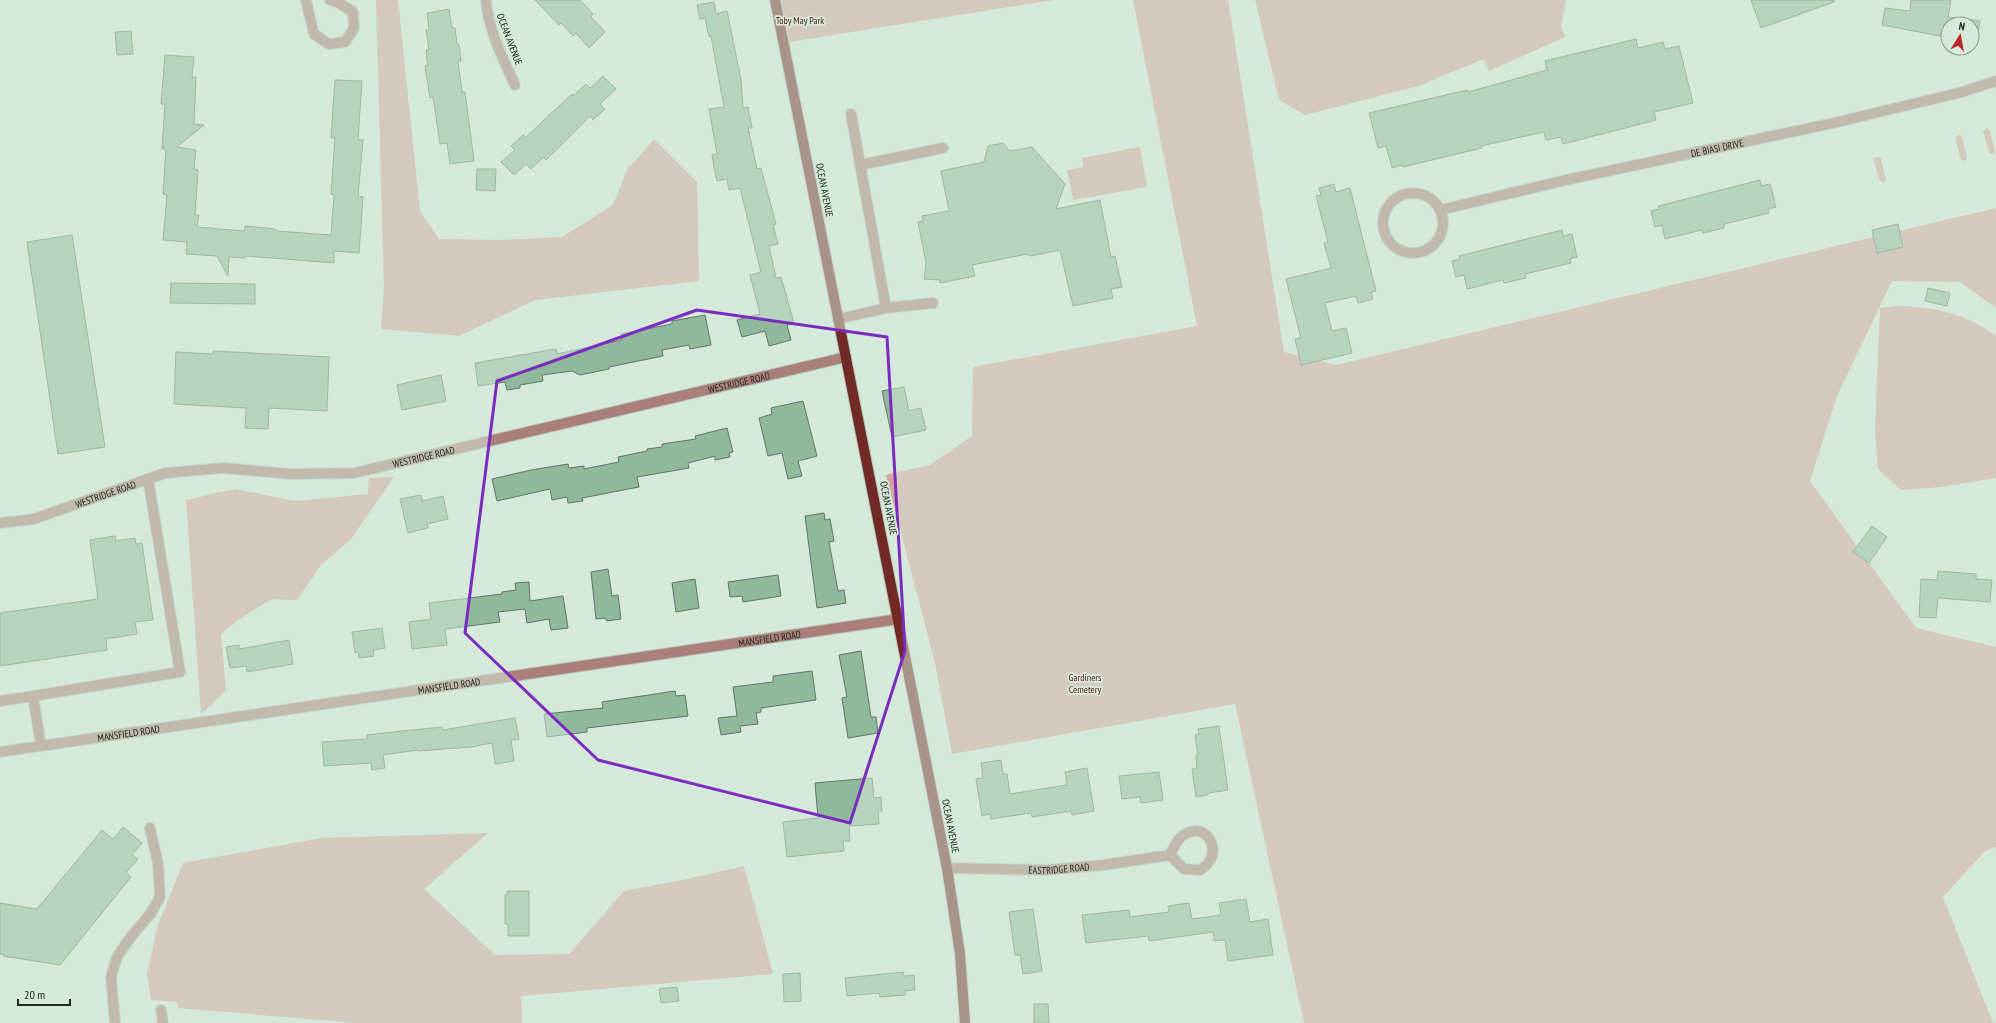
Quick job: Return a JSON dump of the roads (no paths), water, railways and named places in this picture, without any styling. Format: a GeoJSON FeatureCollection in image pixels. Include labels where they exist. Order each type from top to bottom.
{"type":"FeatureCollection","features":[{"type":"Feature","properties":{"kind":"main road","name":"OCEAN AVENUE"},"geometry":{"type":"LineString","coordinates":[[775,0],[899,619],[947,868],[960,954],[966,1023]]}},
{"type":"Feature","properties":{"kind":"street"},"geometry":{"type":"LineString","coordinates":[[306,0],[314,34],[329,44],[345,42],[354,28],[353,12],[339,3],[330,0]]}},
{"type":"Feature","properties":{"kind":"street","name":"OCEAN AVENUE"},"geometry":{"type":"LineString","coordinates":[[486,0],[487,13],[497,45],[515,85]]}},
{"type":"Feature","properties":{"kind":"street","name":"DE BIASI DRIVE"},"geometry":{"type":"LineString","coordinates":[[1440,210],[1566,180],[1838,122],[1962,92],[1995,81]]}},
{"type":"Feature","properties":{"kind":"street"},"geometry":{"type":"LineString","coordinates":[[851,114],[886,308]]}},
{"type":"Feature","properties":{"kind":"street"},"geometry":{"type":"LineString","coordinates":[[860,165],[943,148]]}},
{"type":"Feature","properties":{"kind":"street"},"geometry":{"type":"LineString","coordinates":[[1408,193],[1418,193],[1435,202],[1440,210],[1443,220],[1443,231],[1431,248],[1422,253],[1412,254],[1397,249],[1386,238],[1382,228],[1384,214],[1391,202],[1399,196],[1408,193]]}},
{"type":"Feature","properties":{"kind":"street"},"geometry":{"type":"LineString","coordinates":[[838,319],[886,308],[933,303]]}},
{"type":"Feature","properties":{"kind":"street","name":"WESTRIDGE ROAD"},"geometry":{"type":"LineString","coordinates":[[0,523],[34,519],[165,474],[223,468],[292,474],[354,474],[846,358]]}},
{"type":"Feature","properties":{"kind":"street"},"geometry":{"type":"LineString","coordinates":[[0,700],[180,672],[148,479]]}},
{"type":"Feature","properties":{"kind":"street","name":"MANSFIELD ROAD"},"geometry":{"type":"LineString","coordinates":[[0,752],[899,619]]}},
{"type":"Feature","properties":{"kind":"street"},"geometry":{"type":"LineString","coordinates":[[33,696],[41,746]]}},
{"type":"Feature","properties":{"kind":"street"},"geometry":{"type":"LineString","coordinates":[[115,1023],[111,977],[117,957],[130,938],[151,913],[160,897],[158,864],[150,828]]}},
{"type":"Feature","properties":{"kind":"street"},"geometry":{"type":"LineString","coordinates":[[1188,832],[1201,832],[1211,839],[1214,850],[1209,863],[1200,870],[1184,869],[1170,855],[1178,840],[1188,832]]}},
{"type":"Feature","properties":{"kind":"street","name":"EASTRIDGE ROAD"},"geometry":{"type":"LineString","coordinates":[[947,868],[1047,870],[1103,865],[1170,855]]}},
{"type":"Feature","properties":{"kind":"street"},"geometry":{"type":"LineString","coordinates":[[161,1010],[163,1023]]}},
{"type":"Feature","properties":{"kind":"park label","name":"Toby May Park"},"geometry":{"type":"Point","coordinates":[800,20]}},
{"type":"Feature","properties":{"kind":"park label","name":"Gardiners Cemetery"},"geometry":{"type":"Point","coordinates":[1085,682]}}]}
